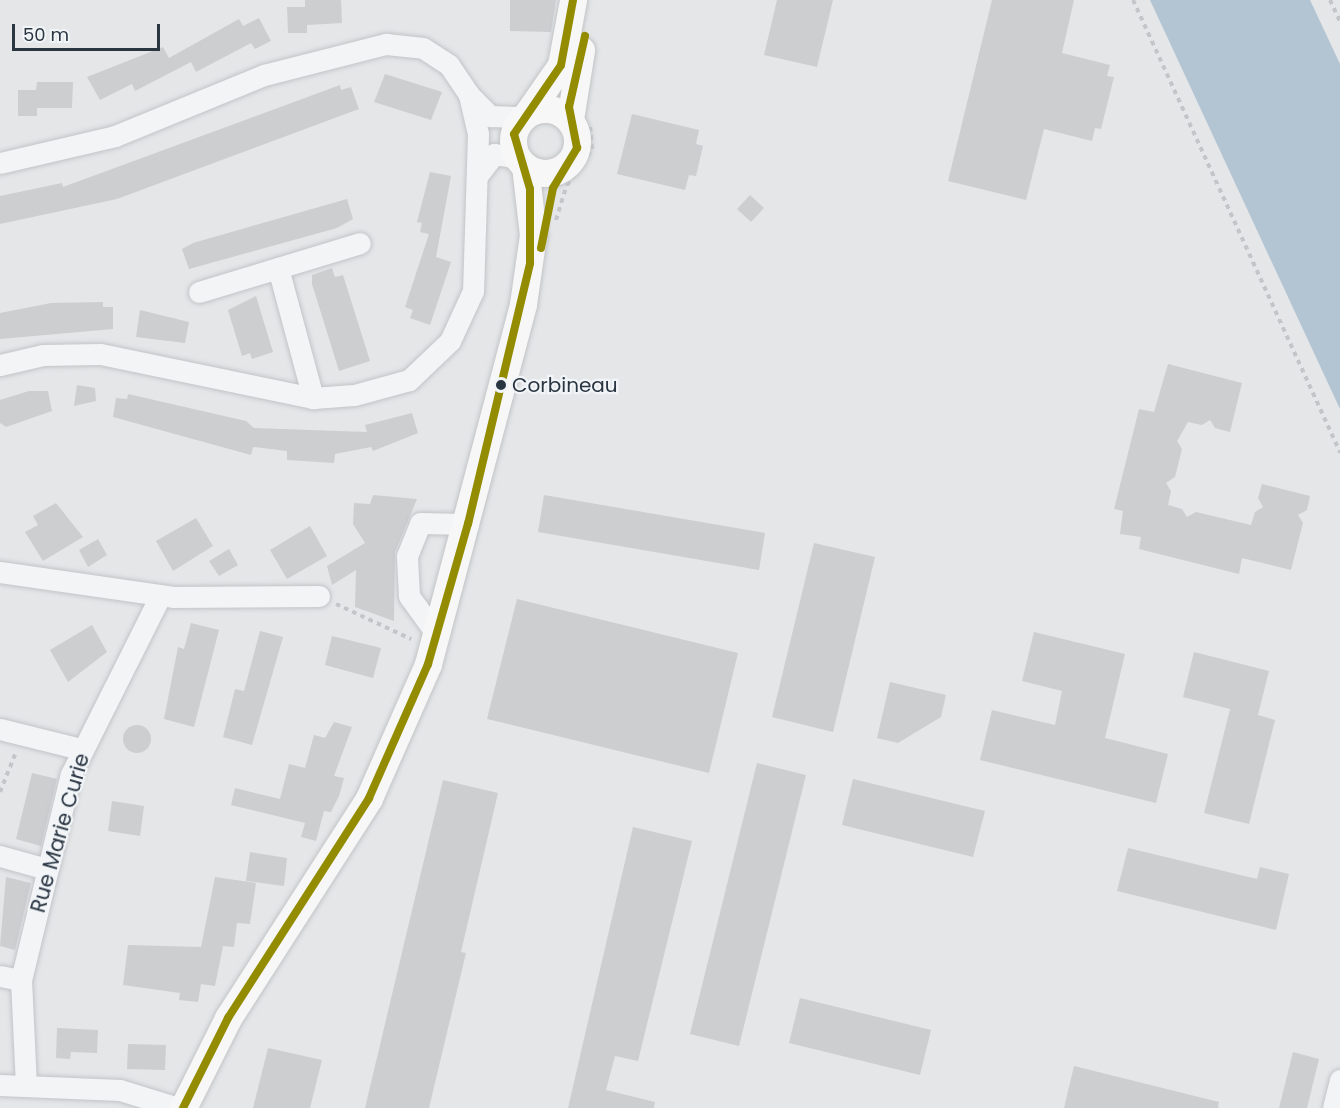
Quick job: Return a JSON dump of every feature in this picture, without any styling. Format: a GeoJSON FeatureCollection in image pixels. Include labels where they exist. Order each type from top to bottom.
{"type":"FeatureCollection","features":[{"type":"Feature","properties":{"kind":"main road"},"geometry":{"type":"LineString","coordinates":[[523,304],[533,235],[521,162],[513,139],[525,116],[561,65],[573,0]]}},
{"type":"Feature","properties":{"kind":"main road"},"geometry":{"type":"LineString","coordinates":[[183,1108],[228,1018],[372,791],[436,643],[553,188],[578,143],[578,118],[589,0]]}},
{"type":"Feature","properties":{"kind":"main road"},"geometry":{"type":"LineString","coordinates":[[525,116],[552,109],[578,118]]}},
{"type":"Feature","properties":{"kind":"main road"},"geometry":{"type":"LineString","coordinates":[[521,162],[549,173],[567,165]]}},
{"type":"Feature","properties":{"kind":"street"},"geometry":{"type":"LineString","coordinates":[[0,163],[115,136],[264,75],[376,45],[399,44],[431,52],[456,73],[469,95],[478,134],[471,224],[475,279],[450,341],[409,380],[354,395],[313,398],[100,354],[43,356],[0,365]]}},
{"type":"Feature","properties":{"kind":"street"},"geometry":{"type":"LineString","coordinates":[[469,95],[496,119],[525,116]]}},
{"type":"Feature","properties":{"kind":"street"},"geometry":{"type":"LineString","coordinates":[[476,177],[494,154],[521,162]]}},
{"type":"Feature","properties":{"kind":"street"},"geometry":{"type":"LineString","coordinates":[[199,292],[360,243]]}},
{"type":"Feature","properties":{"kind":"street"},"geometry":{"type":"LineString","coordinates":[[278,268],[313,398]]}},
{"type":"Feature","properties":{"kind":"street"},"geometry":{"type":"LineString","coordinates":[[436,643],[409,596],[407,556],[420,523],[468,524]]}},
{"type":"Feature","properties":{"kind":"street"},"geometry":{"type":"LineString","coordinates":[[0,572],[160,596],[319,596]]}},
{"type":"Feature","properties":{"kind":"street","name":"Rue Marie Curie"},"geometry":{"type":"LineString","coordinates":[[26,1086],[21,980],[47,869],[81,749],[153,618],[160,596]]}},
{"type":"Feature","properties":{"kind":"street"},"geometry":{"type":"LineString","coordinates":[[0,729],[81,749]]}},
{"type":"Feature","properties":{"kind":"street"},"geometry":{"type":"LineString","coordinates":[[0,856],[47,869]]}},
{"type":"Feature","properties":{"kind":"street"},"geometry":{"type":"LineString","coordinates":[[0,976],[21,980]]}},
{"type":"Feature","properties":{"kind":"street"},"geometry":{"type":"LineString","coordinates":[[1333,1108],[1340,1080]]}},
{"type":"Feature","properties":{"kind":"street"},"geometry":{"type":"LineString","coordinates":[[0,1085],[120,1090],[178,1108]]}},
{"type":"Feature","properties":{"kind":"path"},"geometry":{"type":"LineString","coordinates":[[1133,0],[1340,453]]}},
{"type":"Feature","properties":{"kind":"path"},"geometry":{"type":"LineString","coordinates":[[1330,0],[1340,21]]}},
{"type":"Feature","properties":{"kind":"path"},"geometry":{"type":"LineString","coordinates":[[553,230],[567,185],[592,149],[578,118]]}},
{"type":"Feature","properties":{"kind":"path"},"geometry":{"type":"LineString","coordinates":[[319,596],[436,643]]}},
{"type":"Feature","properties":{"kind":"path"},"geometry":{"type":"LineString","coordinates":[[0,792],[23,734]]}},
{"type":"Feature","properties":{"kind":"water"},"geometry":{"type":"Polygon","coordinates":[[[1150,0],[1310,0],[1340,64],[1340,409],[1150,0]]]}},
{"type":"Feature","properties":{"kind":"building"},"geometry":{"type":"Polygon","coordinates":[[[305,0],[341,0],[342,23],[307,25],[307,33],[288,33],[287,7],[305,7],[305,0]]]}},
{"type":"Feature","properties":{"kind":"building"},"geometry":{"type":"Polygon","coordinates":[[[510,0],[556,0],[551,32],[510,31],[510,0]]]}},
{"type":"Feature","properties":{"kind":"building"},"geometry":{"type":"Polygon","coordinates":[[[777,0],[833,0],[817,67],[764,55],[777,0]]]}},
{"type":"Feature","properties":{"kind":"building"},"geometry":{"type":"Polygon","coordinates":[[[992,0],[1074,0],[1062,53],[1110,65],[1107,76],[1114,77],[1101,129],[1095,128],[1092,141],[1044,129],[1026,200],[948,181],[992,0]]]}},
{"type":"Feature","properties":{"kind":"building"},"geometry":{"type":"Polygon","coordinates":[[[259,18],[271,41],[255,49],[251,43],[196,72],[191,62],[135,91],[132,84],[100,100],[87,77],[163,47],[169,58],[239,19],[243,26],[259,18]]]}},
{"type":"Feature","properties":{"kind":"building"},"geometry":{"type":"Polygon","coordinates":[[[385,74],[442,92],[431,120],[374,102],[385,74]]]}},
{"type":"Feature","properties":{"kind":"building"},"geometry":{"type":"Polygon","coordinates":[[[37,82],[73,82],[72,108],[37,108],[37,116],[18,116],[18,90],[36,90],[37,82]]]}},
{"type":"Feature","properties":{"kind":"building"},"geometry":{"type":"Polygon","coordinates":[[[340,85],[341,90],[351,87],[359,109],[117,199],[0,224],[0,196],[62,183],[63,187],[340,85]]]}},
{"type":"Feature","properties":{"kind":"building"},"geometry":{"type":"Polygon","coordinates":[[[632,114],[699,130],[696,144],[703,146],[696,176],[689,175],[685,190],[617,174],[632,114]]]}},
{"type":"Feature","properties":{"kind":"building"},"geometry":{"type":"Polygon","coordinates":[[[430,172],[451,176],[436,257],[451,262],[430,325],[410,318],[413,310],[405,307],[429,234],[420,232],[422,223],[417,222],[430,172]]]}},
{"type":"Feature","properties":{"kind":"building"},"geometry":{"type":"Polygon","coordinates":[[[750,195],[764,208],[751,222],[737,209],[750,195]]]}},
{"type":"Feature","properties":{"kind":"building"},"geometry":{"type":"Polygon","coordinates":[[[347,199],[353,219],[337,228],[189,269],[182,249],[193,243],[347,199]]]}},
{"type":"Feature","properties":{"kind":"building"},"geometry":{"type":"Polygon","coordinates":[[[332,268],[335,277],[343,275],[370,361],[339,371],[312,284],[312,275],[332,268]]]}},
{"type":"Feature","properties":{"kind":"building"},"geometry":{"type":"Polygon","coordinates":[[[256,296],[273,352],[252,359],[250,353],[242,356],[228,310],[256,296]]]}},
{"type":"Feature","properties":{"kind":"building"},"geometry":{"type":"Polygon","coordinates":[[[103,302],[103,307],[113,307],[113,329],[0,339],[0,313],[51,303],[103,302]]]}},
{"type":"Feature","properties":{"kind":"building"},"geometry":{"type":"Polygon","coordinates":[[[140,310],[189,322],[185,343],[136,337],[140,310]]]}},
{"type":"Feature","properties":{"kind":"building"},"geometry":{"type":"Polygon","coordinates":[[[1168,364],[1242,383],[1230,432],[1215,428],[1210,420],[1202,425],[1188,422],[1177,441],[1182,449],[1175,477],[1166,483],[1171,491],[1168,505],[1182,509],[1187,517],[1196,512],[1251,525],[1255,512],[1263,507],[1258,498],[1262,484],[1310,496],[1307,510],[1298,515],[1303,523],[1291,570],[1242,558],[1239,574],[1139,549],[1141,537],[1120,534],[1123,511],[1114,509],[1139,409],[1154,412],[1168,364]]]}},
{"type":"Feature","properties":{"kind":"building"},"geometry":{"type":"Polygon","coordinates":[[[77,385],[95,388],[96,401],[74,406],[77,385]]]}},
{"type":"Feature","properties":{"kind":"building"},"geometry":{"type":"Polygon","coordinates":[[[29,391],[48,391],[52,411],[6,427],[0,423],[0,400],[29,391]]]}},
{"type":"Feature","properties":{"kind":"building"},"geometry":{"type":"Polygon","coordinates":[[[128,394],[246,421],[254,428],[367,432],[365,425],[412,413],[418,433],[373,451],[371,447],[335,454],[334,463],[287,460],[287,451],[253,447],[251,455],[113,417],[116,398],[127,399],[128,394]]]}},
{"type":"Feature","properties":{"kind":"building"},"geometry":{"type":"Polygon","coordinates":[[[373,495],[417,499],[395,552],[394,621],[355,607],[356,570],[332,585],[327,566],[365,543],[353,524],[354,503],[370,504],[373,495]]]}},
{"type":"Feature","properties":{"kind":"building"},"geometry":{"type":"Polygon","coordinates":[[[544,495],[765,533],[759,570],[538,532],[544,495]]]}},
{"type":"Feature","properties":{"kind":"building"},"geometry":{"type":"Polygon","coordinates":[[[56,503],[83,537],[43,561],[25,532],[38,525],[33,516],[56,503]]]}},
{"type":"Feature","properties":{"kind":"building"},"geometry":{"type":"Polygon","coordinates":[[[196,518],[213,546],[173,571],[156,541],[196,518]]]}},
{"type":"Feature","properties":{"kind":"building"},"geometry":{"type":"Polygon","coordinates":[[[310,526],[327,556],[287,579],[270,550],[310,526]]]}},
{"type":"Feature","properties":{"kind":"building"},"geometry":{"type":"Polygon","coordinates":[[[98,539],[107,555],[88,567],[79,550],[98,539]]]}},
{"type":"Feature","properties":{"kind":"building"},"geometry":{"type":"Polygon","coordinates":[[[814,543],[875,557],[833,732],[772,717],[814,543]]]}},
{"type":"Feature","properties":{"kind":"building"},"geometry":{"type":"Polygon","coordinates":[[[229,549],[238,565],[219,576],[209,561],[229,549]]]}},
{"type":"Feature","properties":{"kind":"building"},"geometry":{"type":"Polygon","coordinates":[[[517,599],[738,653],[709,773],[487,719],[517,599]]]}},
{"type":"Feature","properties":{"kind":"building"},"geometry":{"type":"Polygon","coordinates":[[[191,623],[219,630],[194,727],[164,719],[178,647],[184,649],[191,623]]]}},
{"type":"Feature","properties":{"kind":"building"},"geometry":{"type":"Polygon","coordinates":[[[92,625],[107,652],[68,682],[50,650],[92,625]]]}},
{"type":"Feature","properties":{"kind":"building"},"geometry":{"type":"Polygon","coordinates":[[[260,631],[283,637],[252,745],[223,737],[235,689],[244,691],[260,631]]]}},
{"type":"Feature","properties":{"kind":"building"},"geometry":{"type":"Polygon","coordinates":[[[1034,632],[1125,654],[1105,738],[1168,754],[1156,803],[980,760],[992,710],[1055,725],[1062,691],[1022,681],[1034,632]]]}},
{"type":"Feature","properties":{"kind":"building"},"geometry":{"type":"Polygon","coordinates":[[[332,636],[381,648],[373,678],[325,665],[332,636]]]}},
{"type":"Feature","properties":{"kind":"building"},"geometry":{"type":"Polygon","coordinates":[[[1194,652],[1269,671],[1258,715],[1275,720],[1249,824],[1204,813],[1230,709],[1183,697],[1194,652]]]}},
{"type":"Feature","properties":{"kind":"building"},"geometry":{"type":"Polygon","coordinates":[[[890,682],[946,695],[941,717],[898,743],[877,738],[890,682]]]}},
{"type":"Feature","properties":{"kind":"building"},"geometry":{"type":"Polygon","coordinates":[[[334,722],[352,727],[334,776],[344,778],[339,796],[331,812],[324,811],[316,841],[301,837],[305,823],[231,805],[235,788],[280,799],[289,764],[305,768],[314,735],[325,738],[334,722]]]}},
{"type":"Feature","properties":{"kind":"building"},"geometry":{"type":"Polygon","coordinates":[[[137,725],[147,729],[151,739],[147,749],[137,753],[127,749],[123,739],[127,729],[137,725]]]}},
{"type":"Feature","properties":{"kind":"building"},"geometry":{"type":"Polygon","coordinates":[[[757,763],[806,775],[739,1046],[690,1034],[757,763]]]}},
{"type":"Feature","properties":{"kind":"building"},"geometry":{"type":"Polygon","coordinates":[[[32,773],[57,779],[41,846],[16,839],[32,773]]]}},
{"type":"Feature","properties":{"kind":"building"},"geometry":{"type":"Polygon","coordinates":[[[853,779],[985,811],[973,857],[842,825],[853,779]]]}},
{"type":"Feature","properties":{"kind":"building"},"geometry":{"type":"Polygon","coordinates":[[[443,780],[498,793],[461,952],[466,953],[429,1108],[365,1108],[443,780]]]}},
{"type":"Feature","properties":{"kind":"building"},"geometry":{"type":"Polygon","coordinates":[[[112,801],[144,806],[140,836],[108,831],[112,801]]]}},
{"type":"Feature","properties":{"kind":"building"},"geometry":{"type":"Polygon","coordinates":[[[633,827],[692,841],[638,1061],[615,1056],[606,1090],[655,1102],[654,1108],[568,1108],[633,827]]]}},
{"type":"Feature","properties":{"kind":"building"},"geometry":{"type":"Polygon","coordinates":[[[1128,848],[1257,879],[1260,867],[1289,874],[1276,930],[1117,891],[1128,848]]]}},
{"type":"Feature","properties":{"kind":"building"},"geometry":{"type":"Polygon","coordinates":[[[250,852],[287,858],[284,886],[246,881],[250,852]]]}},
{"type":"Feature","properties":{"kind":"building"},"geometry":{"type":"Polygon","coordinates":[[[6,877],[31,883],[15,950],[0,946],[6,877]]]}},
{"type":"Feature","properties":{"kind":"building"},"geometry":{"type":"Polygon","coordinates":[[[215,877],[256,883],[250,924],[237,923],[234,947],[223,946],[215,986],[201,984],[198,1002],[179,1000],[180,993],[123,985],[128,945],[201,947],[215,877]]]}},
{"type":"Feature","properties":{"kind":"building"},"geometry":{"type":"Polygon","coordinates":[[[800,998],[931,1030],[920,1075],[789,1043],[800,998]]]}},
{"type":"Feature","properties":{"kind":"building"},"geometry":{"type":"Polygon","coordinates":[[[57,1028],[98,1030],[97,1053],[71,1052],[70,1059],[56,1058],[57,1028]]]}},
{"type":"Feature","properties":{"kind":"building"},"geometry":{"type":"Polygon","coordinates":[[[128,1044],[166,1045],[165,1070],[127,1069],[128,1044]]]}},
{"type":"Feature","properties":{"kind":"building"},"geometry":{"type":"Polygon","coordinates":[[[268,1048],[322,1060],[310,1108],[253,1108],[268,1048]]]}},
{"type":"Feature","properties":{"kind":"building"},"geometry":{"type":"Polygon","coordinates":[[[1293,1052],[1319,1059],[1307,1108],[1279,1108],[1293,1052]]]}},
{"type":"Feature","properties":{"kind":"building"},"geometry":{"type":"Polygon","coordinates":[[[1074,1066],[1219,1102],[1218,1108],[1064,1108],[1074,1066]]]}},
{"type":"Feature","properties":{"kind":"transit line"},"geometry":{"type":"LineString","coordinates":[[183,1108],[228,1018],[369,798],[428,664],[468,524],[530,263],[530,189],[514,134],[561,65],[573,0]]}},
{"type":"Feature","properties":{"kind":"transit line"},"geometry":{"type":"LineString","coordinates":[[541,248],[553,188],[577,148],[569,107],[585,36]]}},
{"type":"Feature","properties":{"kind":"place","name":"Corbineau"},"geometry":{"type":"Point","coordinates":[501,385]}}]}
